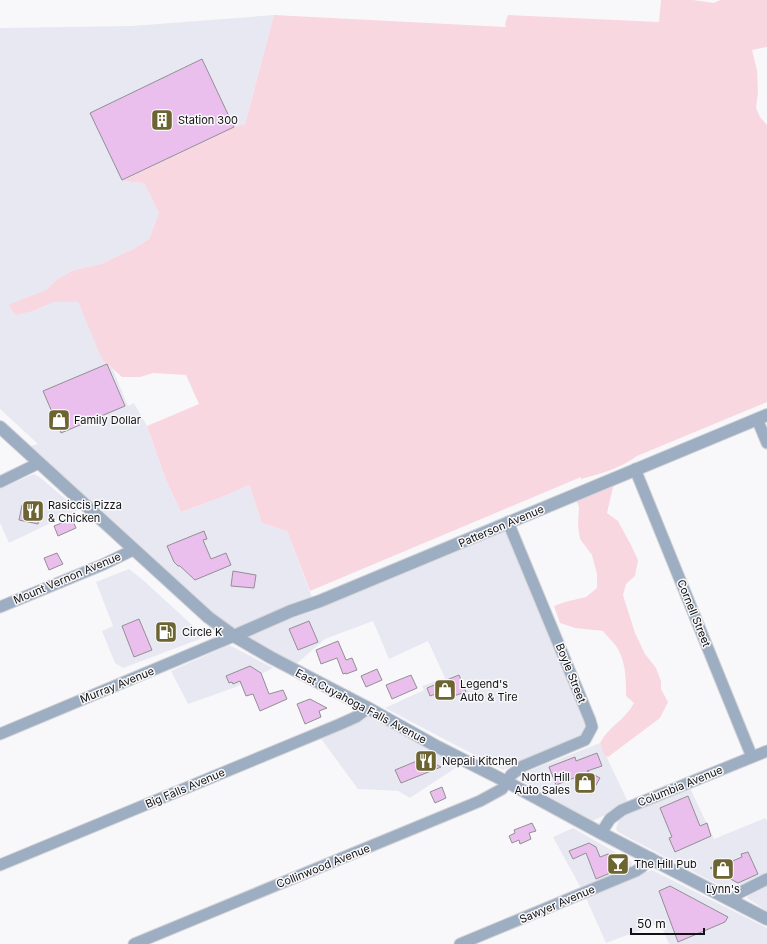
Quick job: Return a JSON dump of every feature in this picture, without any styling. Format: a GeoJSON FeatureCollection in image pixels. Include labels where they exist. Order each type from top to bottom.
{"type":"FeatureCollection","features":[{"type":"Feature","properties":{"kind":"street"},"geometry":{"type":"LineString","coordinates":[[762,417],[767,443]]}},
{"type":"Feature","properties":{"kind":"street","name":"Patterson Avenue"},"geometry":{"type":"LineString","coordinates":[[234,636],[291,611],[320,601],[762,417]]}},
{"type":"Feature","properties":{"kind":"street","name":"East Cuyahoga Falls Avenue"},"geometry":{"type":"LineString","coordinates":[[0,427],[208,617],[234,636],[270,657],[368,708],[436,746],[767,919]]}},
{"type":"Feature","properties":{"kind":"street"},"geometry":{"type":"LineString","coordinates":[[0,482],[39,463]]}},
{"type":"Feature","properties":{"kind":"street","name":"Cornell Street"},"geometry":{"type":"LineString","coordinates":[[634,470],[752,757]]}},
{"type":"Feature","properties":{"kind":"street","name":"Boyle Street"},"geometry":{"type":"LineString","coordinates":[[507,782],[511,775],[523,766],[585,740],[592,727],[508,522]]}},
{"type":"Feature","properties":{"kind":"street","name":"Mount Vernon Avenue"},"geometry":{"type":"LineString","coordinates":[[0,607],[102,565],[133,550]]}},
{"type":"Feature","properties":{"kind":"street","name":"Murray Avenue"},"geometry":{"type":"LineString","coordinates":[[0,734],[234,636]]}},
{"type":"Feature","properties":{"kind":"street","name":"Big Falls Avenue"},"geometry":{"type":"LineString","coordinates":[[0,865],[338,725],[356,717],[368,708]]}},
{"type":"Feature","properties":{"kind":"street","name":"Columbia Avenue"},"geometry":{"type":"LineString","coordinates":[[601,833],[610,819],[622,810],[767,751]]}},
{"type":"Feature","properties":{"kind":"street","name":"Collinwood Avenue"},"geometry":{"type":"LineString","coordinates":[[134,944],[480,801],[502,789],[507,782]]}},
{"type":"Feature","properties":{"kind":"street","name":"Sawyer Avenue"},"geometry":{"type":"LineString","coordinates":[[460,944],[636,871],[651,858]]}},
{"type":"Feature","properties":{"kind":"street"},"geometry":{"type":"LineString","coordinates":[[733,901],[739,893],[767,879]]}},
{"type":"Feature","properties":{"kind":"shaded area"},"geometry":{"type":"Polygon","coordinates":[[[661,0],[693,0],[714,3],[720,0],[767,0],[767,47],[752,50],[757,70],[758,92],[756,108],[760,117],[767,125],[767,402],[637,456],[603,473],[581,479],[581,477],[310,591],[287,531],[262,523],[249,485],[225,496],[181,512],[166,480],[147,426],[199,404],[186,375],[153,373],[140,377],[122,377],[102,359],[78,302],[54,302],[33,311],[16,315],[8,305],[46,290],[57,279],[74,270],[101,264],[133,249],[149,239],[159,213],[144,183],[122,181],[234,127],[245,124],[274,15],[506,27],[505,24],[508,15],[659,22],[661,0]]]}},
{"type":"Feature","properties":{"kind":"shaded area"},"geometry":{"type":"Polygon","coordinates":[[[274,15],[245,124],[123,181],[144,183],[159,213],[149,239],[133,249],[101,264],[74,270],[57,279],[46,290],[8,306],[33,311],[54,302],[78,302],[82,312],[86,310],[90,314],[128,406],[134,403],[147,426],[166,480],[181,512],[225,496],[249,485],[262,523],[287,531],[314,603],[234,636],[23,448],[38,444],[0,409],[0,28],[131,26],[274,15]]]}},
{"type":"Feature","properties":{"kind":"shaded area"},"geometry":{"type":"Polygon","coordinates":[[[34,474],[41,478],[78,510],[9,543],[0,523],[0,488],[34,474]]]}},
{"type":"Feature","properties":{"kind":"shaded area"},"geometry":{"type":"Polygon","coordinates":[[[615,479],[607,513],[618,521],[638,560],[635,576],[626,584],[623,595],[635,633],[645,654],[656,668],[661,681],[661,689],[668,702],[660,718],[608,757],[604,755],[600,743],[634,703],[626,696],[624,664],[622,658],[616,646],[603,631],[575,628],[560,623],[554,606],[586,597],[597,588],[597,574],[592,555],[580,539],[578,526],[579,507],[575,497],[615,479]]]}},
{"type":"Feature","properties":{"kind":"shaded area"},"geometry":{"type":"Polygon","coordinates":[[[507,526],[551,641],[589,729],[582,737],[527,762],[503,770],[385,708],[424,690],[422,686],[445,678],[428,641],[389,659],[373,621],[325,639],[294,666],[239,636],[507,526]]]}},
{"type":"Feature","properties":{"kind":"shaded area"},"geometry":{"type":"Polygon","coordinates":[[[129,569],[202,634],[200,639],[123,668],[115,663],[102,631],[113,626],[96,582],[129,569]]]}},
{"type":"Feature","properties":{"kind":"shaded area"},"geometry":{"type":"Polygon","coordinates":[[[229,645],[273,668],[236,687],[188,704],[171,671],[229,645]]]}},
{"type":"Feature","properties":{"kind":"shaded area"},"geometry":{"type":"Polygon","coordinates":[[[368,711],[463,763],[410,798],[398,791],[358,789],[319,736],[368,711]]]}},
{"type":"Feature","properties":{"kind":"shaded area"},"geometry":{"type":"Polygon","coordinates":[[[600,743],[629,804],[592,821],[519,779],[526,772],[600,743]]]}},
{"type":"Feature","properties":{"kind":"shaded area"},"geometry":{"type":"Polygon","coordinates":[[[690,788],[714,839],[765,818],[767,821],[767,874],[730,891],[618,832],[616,829],[620,816],[690,788]]]}},
{"type":"Feature","properties":{"kind":"shaded area"},"geometry":{"type":"Polygon","coordinates":[[[573,828],[632,862],[631,870],[582,890],[553,837],[573,828]]]}},
{"type":"Feature","properties":{"kind":"shaded area"},"geometry":{"type":"Polygon","coordinates":[[[652,870],[767,928],[767,944],[669,944],[660,923],[606,943],[585,896],[652,870]]]}},
{"type":"Feature","properties":{"kind":"shaded area"},"geometry":{"type":"Polygon","coordinates":[[[767,885],[767,911],[747,898],[753,890],[767,885]]]}},
{"type":"Feature","properties":{"kind":"building","name":"Station 300"},"geometry":{"type":"Polygon","coordinates":[[[202,59],[234,127],[122,180],[90,113],[202,59]]]}},
{"type":"Feature","properties":{"kind":"building"},"geometry":{"type":"Polygon","coordinates":[[[107,364],[125,406],[61,433],[43,391],[107,364]]]}},
{"type":"Feature","properties":{"kind":"building"},"geometry":{"type":"Polygon","coordinates":[[[22,505],[41,509],[38,524],[19,520],[22,505]]]}},
{"type":"Feature","properties":{"kind":"building"},"geometry":{"type":"Polygon","coordinates":[[[72,519],[76,528],[58,536],[54,526],[72,519]]]}},
{"type":"Feature","properties":{"kind":"building"},"geometry":{"type":"Polygon","coordinates":[[[204,531],[207,539],[203,540],[211,559],[226,553],[231,565],[195,580],[174,562],[167,546],[204,531]]]}},
{"type":"Feature","properties":{"kind":"building"},"geometry":{"type":"Polygon","coordinates":[[[57,553],[63,564],[49,570],[44,558],[57,553]]]}},
{"type":"Feature","properties":{"kind":"building"},"geometry":{"type":"Polygon","coordinates":[[[233,571],[256,575],[254,588],[231,586],[233,571]]]}},
{"type":"Feature","properties":{"kind":"building"},"geometry":{"type":"Polygon","coordinates":[[[139,619],[152,650],[134,657],[122,626],[139,619]]]}},
{"type":"Feature","properties":{"kind":"building"},"geometry":{"type":"Polygon","coordinates":[[[309,621],[318,642],[298,650],[289,629],[309,621]]]}},
{"type":"Feature","properties":{"kind":"building"},"geometry":{"type":"Polygon","coordinates":[[[338,641],[346,660],[352,658],[357,670],[343,674],[337,658],[321,664],[316,650],[338,641]]]}},
{"type":"Feature","properties":{"kind":"building"},"geometry":{"type":"Polygon","coordinates":[[[250,666],[261,673],[269,694],[283,690],[287,699],[260,711],[253,694],[246,696],[240,681],[233,684],[232,682],[229,683],[226,676],[250,666]]]}},
{"type":"Feature","properties":{"kind":"building"},"geometry":{"type":"Polygon","coordinates":[[[377,669],[382,680],[366,687],[361,676],[377,669]]]}},
{"type":"Feature","properties":{"kind":"building"},"geometry":{"type":"Polygon","coordinates":[[[411,675],[417,688],[392,699],[386,685],[411,675]]]}},
{"type":"Feature","properties":{"kind":"building"},"geometry":{"type":"Polygon","coordinates":[[[459,675],[466,692],[444,699],[441,692],[430,696],[427,688],[459,675]]]}},
{"type":"Feature","properties":{"kind":"building"},"geometry":{"type":"Polygon","coordinates":[[[310,699],[327,708],[319,711],[321,717],[305,724],[297,704],[310,699]]]}},
{"type":"Feature","properties":{"kind":"building"},"geometry":{"type":"Polygon","coordinates":[[[597,753],[602,766],[587,771],[600,778],[591,794],[578,787],[584,774],[556,785],[549,767],[575,757],[576,761],[597,753]]]}},
{"type":"Feature","properties":{"kind":"building"},"geometry":{"type":"Polygon","coordinates":[[[424,758],[441,767],[401,783],[395,770],[424,758]]]}},
{"type":"Feature","properties":{"kind":"building"},"geometry":{"type":"Polygon","coordinates":[[[442,787],[446,798],[435,803],[430,792],[442,787]]]}},
{"type":"Feature","properties":{"kind":"building"},"geometry":{"type":"Polygon","coordinates":[[[688,796],[700,826],[707,823],[711,836],[675,852],[669,838],[672,837],[660,808],[688,796]]]}},
{"type":"Feature","properties":{"kind":"building"},"geometry":{"type":"Polygon","coordinates":[[[532,823],[536,831],[529,833],[531,839],[520,844],[519,840],[512,843],[509,836],[515,833],[514,830],[532,823]]]}},
{"type":"Feature","properties":{"kind":"building"},"geometry":{"type":"Polygon","coordinates":[[[589,843],[596,847],[600,857],[608,854],[629,865],[596,879],[586,853],[573,859],[569,851],[589,843]]]}},
{"type":"Feature","properties":{"kind":"building"},"geometry":{"type":"Polygon","coordinates":[[[748,852],[758,874],[738,883],[710,868],[727,861],[728,863],[742,857],[741,854],[748,852]]]}},
{"type":"Feature","properties":{"kind":"building"},"geometry":{"type":"Polygon","coordinates":[[[670,886],[728,917],[725,922],[678,942],[659,891],[670,886]]]}},
{"type":"Feature","properties":{"kind":"place","name":"Station 300"},"geometry":{"type":"Point","coordinates":[162,120]}},
{"type":"Feature","properties":{"kind":"place","name":"Family Dollar"},"geometry":{"type":"Point","coordinates":[59,420]}},
{"type":"Feature","properties":{"kind":"place","name":"Rasiccis Pizza & Chicken"},"geometry":{"type":"Point","coordinates":[33,511]}},
{"type":"Feature","properties":{"kind":"place","name":"Circle K"},"geometry":{"type":"Point","coordinates":[166,632]}},
{"type":"Feature","properties":{"kind":"place","name":"Legend's Auto & Tire"},"geometry":{"type":"Point","coordinates":[445,690]}},
{"type":"Feature","properties":{"kind":"place","name":"Nepali Kitchen"},"geometry":{"type":"Point","coordinates":[426,761]}},
{"type":"Feature","properties":{"kind":"place","name":"North Hill Auto Sales"},"geometry":{"type":"Point","coordinates":[585,783]}},
{"type":"Feature","properties":{"kind":"place","name":"The Hill Pub"},"geometry":{"type":"Point","coordinates":[618,864]}},
{"type":"Feature","properties":{"kind":"place","name":"Lynn's"},"geometry":{"type":"Point","coordinates":[723,869]}}]}
